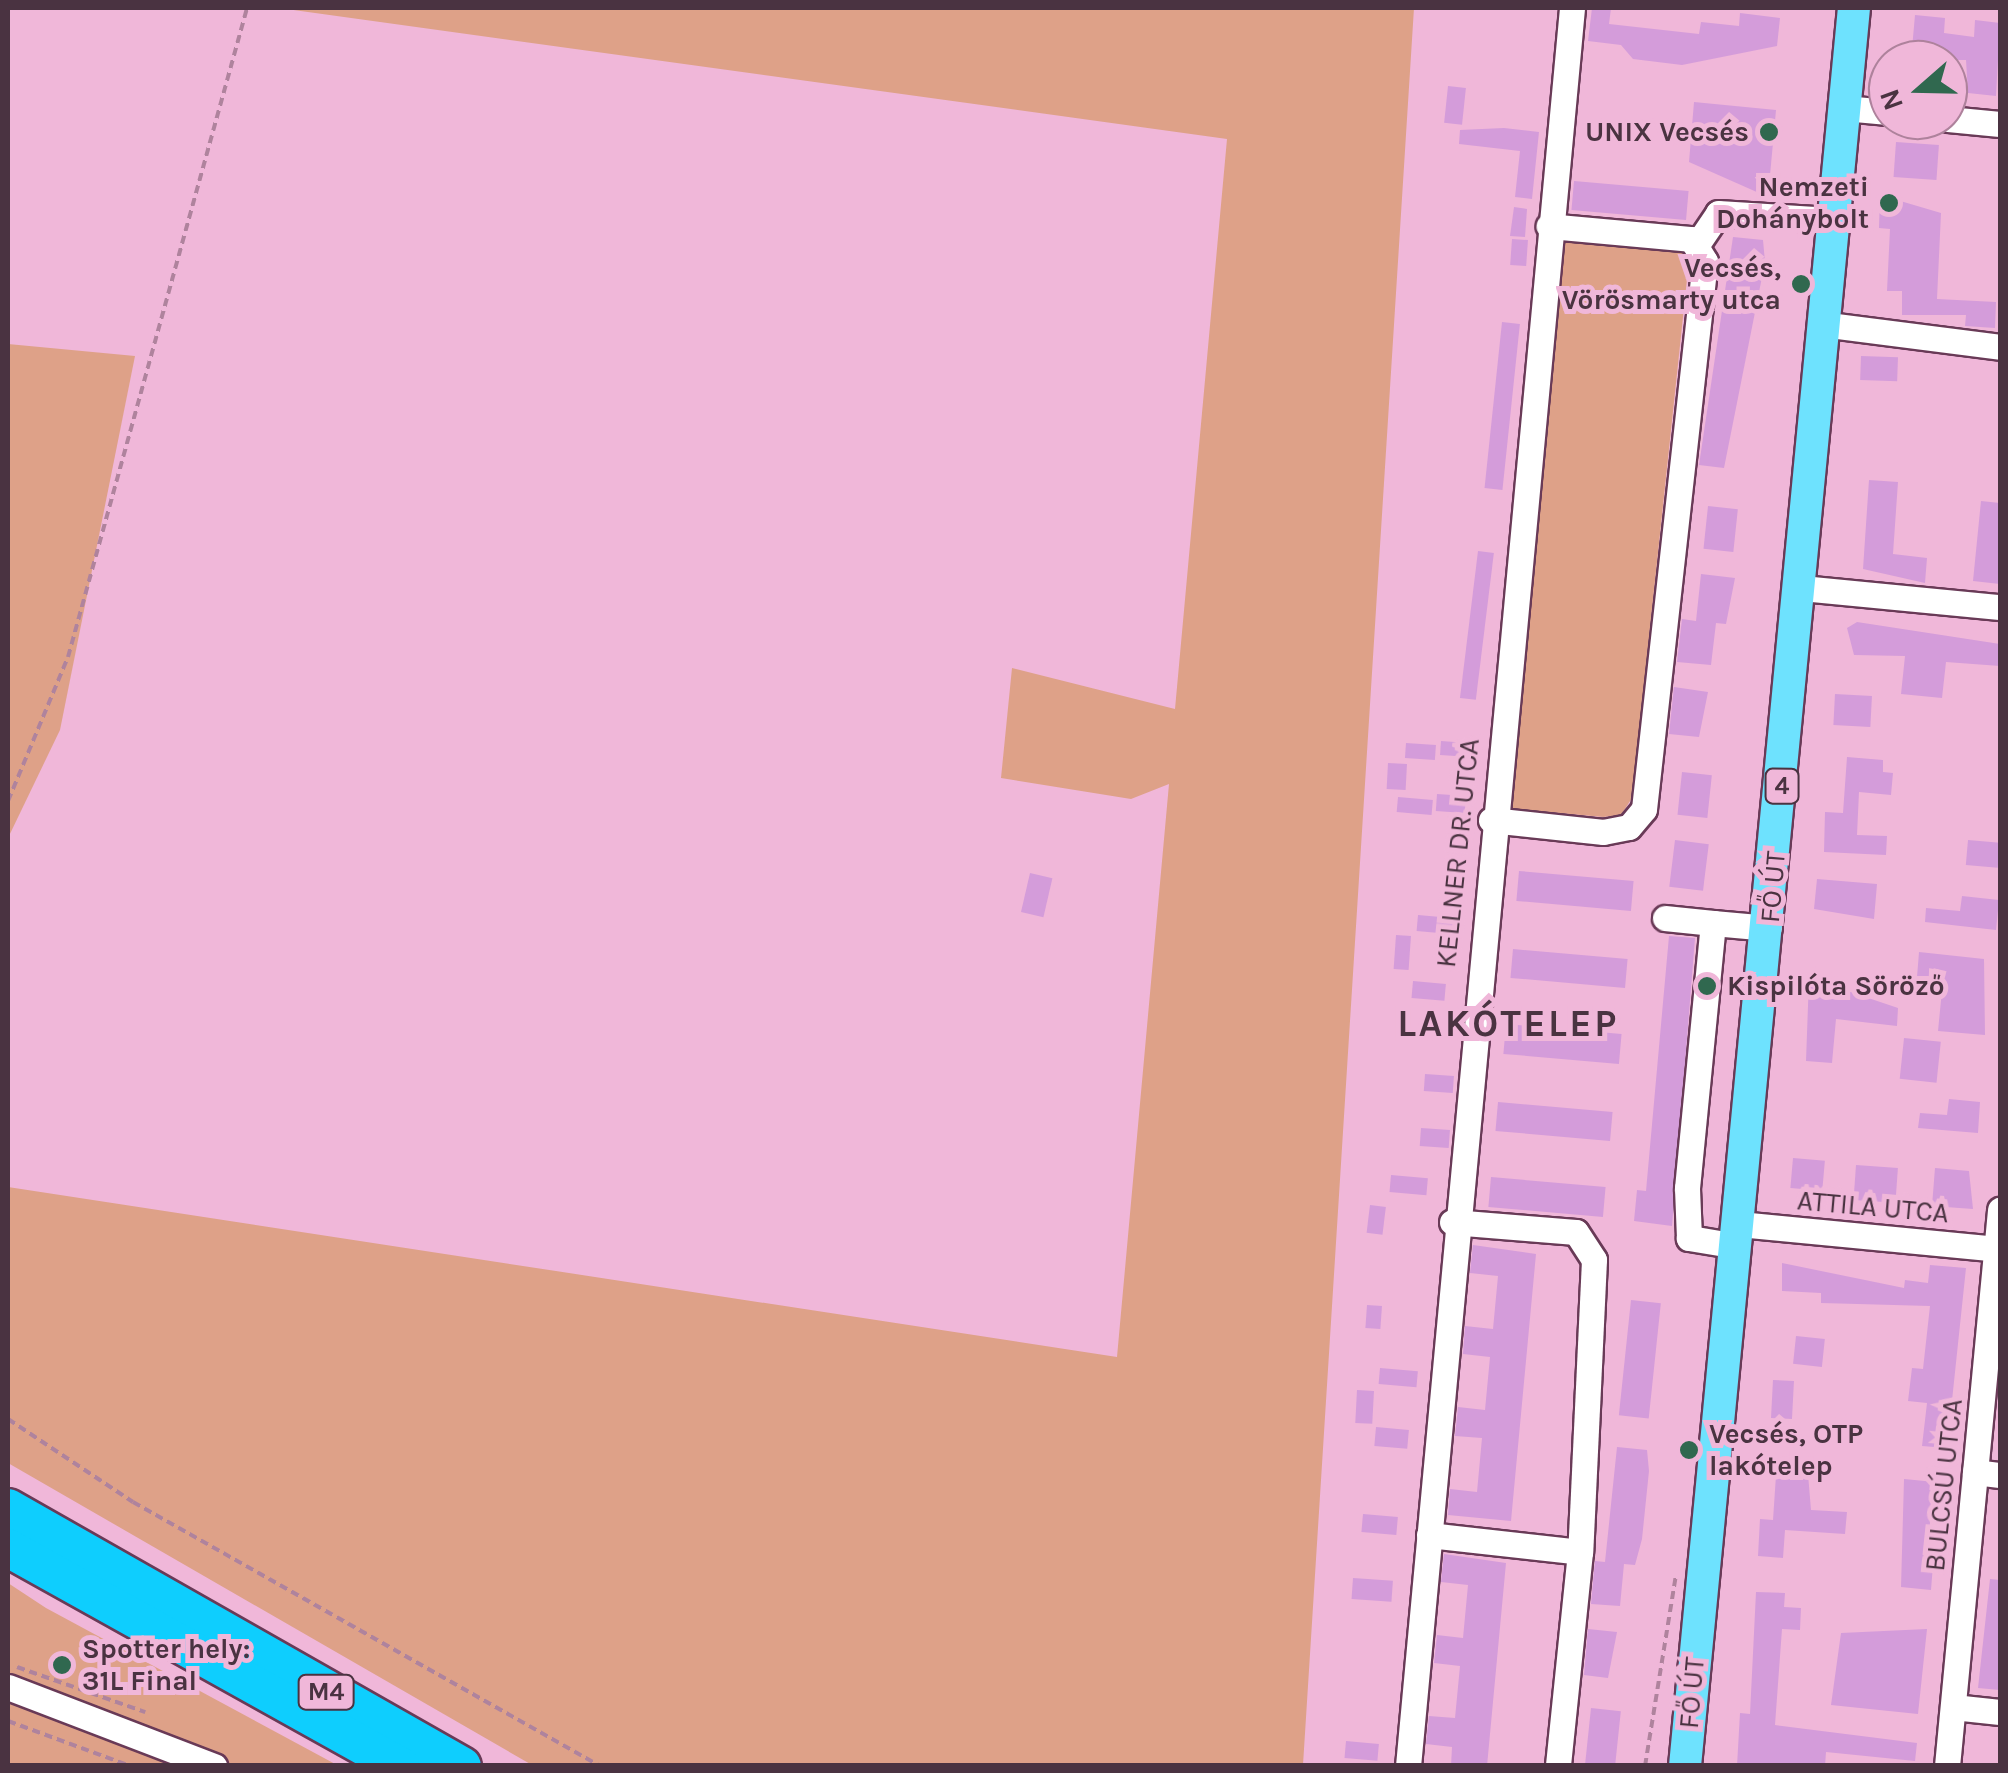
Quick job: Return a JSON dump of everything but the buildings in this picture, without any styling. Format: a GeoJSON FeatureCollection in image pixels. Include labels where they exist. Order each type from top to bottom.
{"type":"FeatureCollection","features":[{"type":"Feature","properties":{"kind":"highway","name":"M4"},"geometry":{"type":"LineString","coordinates":[[8,1508],[462,1766]]}},
{"type":"Feature","properties":{"kind":"highway","name":"M4"},"geometry":{"type":"LineString","coordinates":[[8,1548],[400,1766]]}},
{"type":"Feature","properties":{"kind":"main road","name":"FŐ ÚT"},"geometry":{"type":"LineString","coordinates":[[1685,1766],[1769,928],[1821,324],[1854,8]]}},
{"type":"Feature","properties":{"kind":"main road","name":"4"},"geometry":{"type":"LineString","coordinates":[[1674,1766],[1692,1683]]}},
{"type":"Feature","properties":{"kind":"street","name":"KELLNER DR. UTCA"},"geometry":{"type":"LineString","coordinates":[[1408,1766],[1430,1536],[1452,1222],[1572,8]]}},
{"type":"Feature","properties":{"kind":"street"},"geometry":{"type":"LineString","coordinates":[[1844,108],[1868,110]]}},
{"type":"Feature","properties":{"kind":"street"},"geometry":{"type":"LineString","coordinates":[[1968,120],[2000,124]]}},
{"type":"Feature","properties":{"kind":"street"},"geometry":{"type":"LineString","coordinates":[[1698,244],[1718,213],[1831,220]]}},
{"type":"Feature","properties":{"kind":"street"},"geometry":{"type":"LineString","coordinates":[[1549,226],[1698,244]]}},
{"type":"Feature","properties":{"kind":"street"},"geometry":{"type":"LineString","coordinates":[[1491,820],[1603,832],[1629,827],[1644,810],[1705,261],[1698,244]]}},
{"type":"Feature","properties":{"kind":"street"},"geometry":{"type":"LineString","coordinates":[[1821,324],[2000,346]]}},
{"type":"Feature","properties":{"kind":"street"},"geometry":{"type":"LineString","coordinates":[[1801,588],[2000,607]]}},
{"type":"Feature","properties":{"kind":"street"},"geometry":{"type":"LineString","coordinates":[[1665,918],[1769,928]]}},
{"type":"Feature","properties":{"kind":"street","name":"ATTILA UTCA"},"geometry":{"type":"LineString","coordinates":[[1713,923],[1689,1238],[1738,1235],[1999,1249]]}},
{"type":"Feature","properties":{"kind":"street","name":"BULCSÚ UTCA"},"geometry":{"type":"LineString","coordinates":[[1948,1766],[1988,1474],[2000,1210]]}},
{"type":"Feature","properties":{"kind":"street"},"geometry":{"type":"LineString","coordinates":[[1452,1222],[1576,1232],[1588,1242],[1580,1552],[1558,1766]]}},
{"type":"Feature","properties":{"kind":"street"},"geometry":{"type":"LineString","coordinates":[[1430,1536],[1580,1552]]}},
{"type":"Feature","properties":{"kind":"street"},"geometry":{"type":"LineString","coordinates":[[8,1687],[214,1766]]}},
{"type":"Feature","properties":{"kind":"street"},"geometry":{"type":"LineString","coordinates":[[1953,1708],[2000,1712]]}},
{"type":"Feature","properties":{"kind":"path"},"geometry":{"type":"LineString","coordinates":[[8,801],[68,656],[247,8]]}},
{"type":"Feature","properties":{"kind":"path"},"geometry":{"type":"LineString","coordinates":[[8,1419],[134,1502],[600,1766]]}},
{"type":"Feature","properties":{"kind":"path"},"geometry":{"type":"LineString","coordinates":[[8,1667],[145,1712]]}},
{"type":"Feature","properties":{"kind":"path"},"geometry":{"type":"LineString","coordinates":[[8,1721],[130,1766]]}},
{"type":"Feature","properties":{"kind":"shaded area"},"geometry":{"type":"Polygon","coordinates":[[[279,8],[1414,8],[1303,1765],[532,1765],[8,1463],[8,1187],[1117,1357],[1169,784],[1131,799],[1001,778],[1012,668],[1175,709],[1227,139],[279,8]]]}},
{"type":"Feature","properties":{"kind":"shaded area"},"geometry":{"type":"Polygon","coordinates":[[[1559,233],[1690,251],[1632,798],[1621,815],[1603,817],[1505,808],[1559,233]]]}},
{"type":"Feature","properties":{"kind":"shaded area"},"geometry":{"type":"Polygon","coordinates":[[[8,344],[135,356],[60,730],[8,838],[8,344]]]}},
{"type":"Feature","properties":{"kind":"shaded area"},"geometry":{"type":"Polygon","coordinates":[[[8,1583],[46,1608],[337,1765],[8,1765],[8,1583]]]}},
{"type":"Feature","properties":{"kind":"place","name":"UNIX Vecsés"},"geometry":{"type":"Point","coordinates":[1769,132]}},
{"type":"Feature","properties":{"kind":"place","name":"Nemzeti Dohánybolt"},"geometry":{"type":"Point","coordinates":[1889,203]}},
{"type":"Feature","properties":{"kind":"place","name":"Vecsés, Vörösmarty utca"},"geometry":{"type":"Point","coordinates":[1801,284]}},
{"type":"Feature","properties":{"kind":"place","name":"Kispilóta Söröző"},"geometry":{"type":"Point","coordinates":[1707,986]}},
{"type":"Feature","properties":{"kind":"place","name":"Vecsés, OTP lakótelep"},"geometry":{"type":"Point","coordinates":[1689,1450]}},
{"type":"Feature","properties":{"kind":"place","name":"Spotter hely: 31L Final"},"geometry":{"type":"Point","coordinates":[62,1665]}},
{"type":"Feature","properties":{"kind":"district","name":"LAKÓTELEP"},"geometry":{"type":"Point","coordinates":[1508,1024]}}]}
